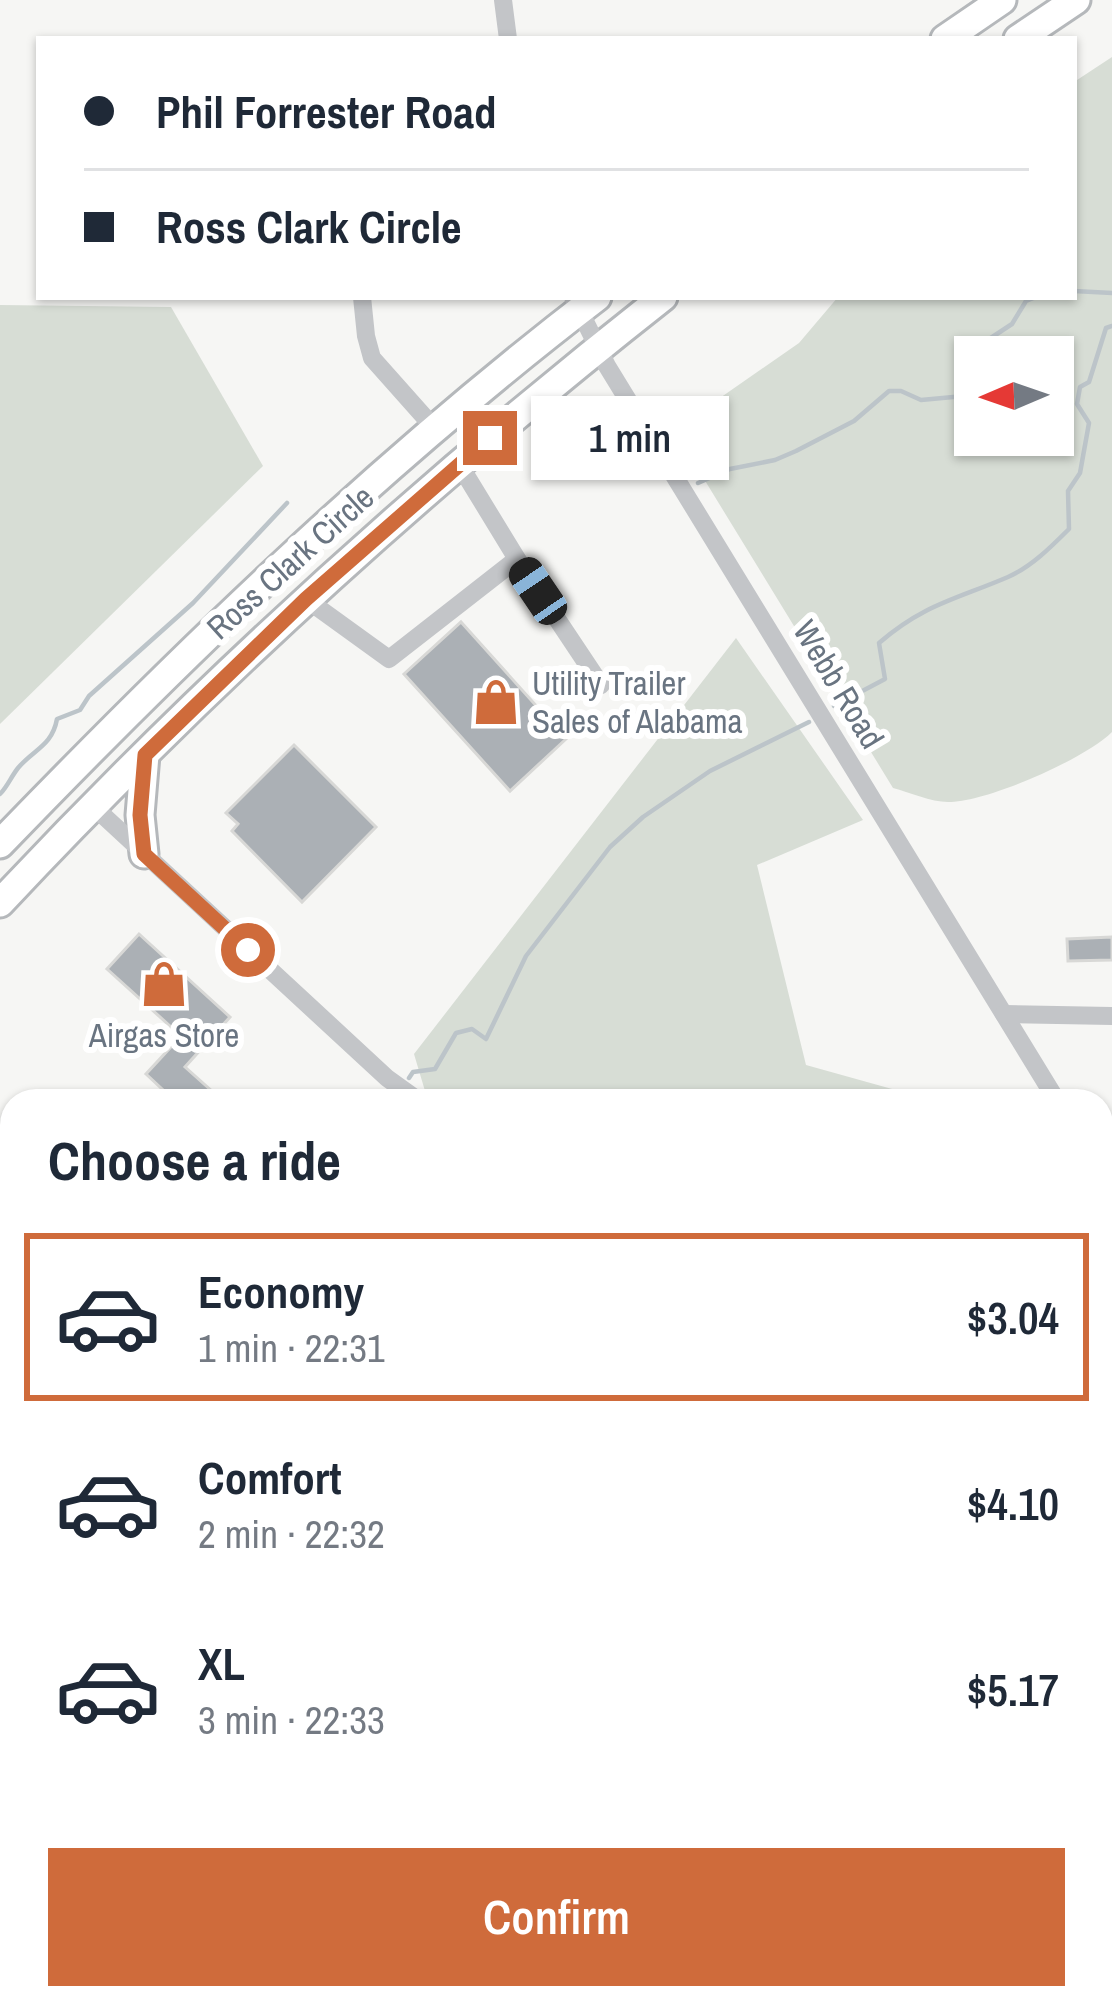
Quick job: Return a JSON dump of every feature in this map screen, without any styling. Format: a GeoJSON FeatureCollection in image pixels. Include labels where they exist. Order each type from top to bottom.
{"type":"FeatureCollection","features":[{"type":"Feature","properties":{"kind":"highway"},"geometry":{"type":"LineString","coordinates":[[1022,36],[1076,0]]}},
{"type":"Feature","properties":{"kind":"highway"},"geometry":{"type":"LineString","coordinates":[[949,36],[993,6],[1000,36]]}},
{"type":"Feature","properties":{"kind":"highway","name":"Ross Clark Circle"},"geometry":{"type":"LineString","coordinates":[[0,903],[306,599],[459,464],[659,300]]}},
{"type":"Feature","properties":{"kind":"highway","name":"Ross Clark Circle"},"geometry":{"type":"LineString","coordinates":[[0,844],[226,620],[583,301]]}},
{"type":"Feature","properties":{"kind":"highway"},"geometry":{"type":"LineString","coordinates":[[436,430],[459,464]]}},
{"type":"Feature","properties":{"kind":"highway"},"geometry":{"type":"LineString","coordinates":[[144,854],[140,800],[145,755]]}},
{"type":"Feature","properties":{"kind":"highway"},"geometry":{"type":"LineString","coordinates":[[63,778],[93,806]]}},
{"type":"Feature","properties":{"kind":"street"},"geometry":{"type":"LineString","coordinates":[[503,0],[508,36]]}},
{"type":"Feature","properties":{"kind":"street"},"geometry":{"type":"LineString","coordinates":[[362,300],[372,358],[436,430]]}},
{"type":"Feature","properties":{"kind":"street","name":"Webb Road"},"geometry":{"type":"LineString","coordinates":[[583,301],[598,348],[1050,1089]]}},
{"type":"Feature","properties":{"kind":"street"},"geometry":{"type":"LineString","coordinates":[[459,464],[601,685]]}},
{"type":"Feature","properties":{"kind":"street"},"geometry":{"type":"LineString","coordinates":[[306,599],[389,659],[517,559]]}},
{"type":"Feature","properties":{"kind":"street"},"geometry":{"type":"LineString","coordinates":[[93,806],[402,1089]]}},
{"type":"Feature","properties":{"kind":"street"},"geometry":{"type":"LineString","coordinates":[[1004,1014],[1112,1016]]}},
{"type":"Feature","properties":{"kind":"shaded area"},"geometry":{"type":"Polygon","coordinates":[[[1112,57],[1112,732],[1059,766],[986,795],[948,802],[893,788],[674,430],[799,343],[835,300],[1077,300],[1077,80],[1112,57]]]}},
{"type":"Feature","properties":{"kind":"shaded area"},"geometry":{"type":"Polygon","coordinates":[[[0,305],[171,307],[263,466],[0,724],[0,305]]]}},
{"type":"Feature","properties":{"kind":"shaded area"},"geometry":{"type":"Polygon","coordinates":[[[736,638],[863,820],[757,865],[806,1065],[892,1089],[424,1089],[414,1054],[736,638]]]}},
{"type":"Feature","properties":{"kind":"building"},"geometry":{"type":"Polygon","coordinates":[[[461,622],[566,739],[510,791],[404,674],[461,622]]]}},
{"type":"Feature","properties":{"kind":"building"},"geometry":{"type":"Polygon","coordinates":[[[294,745],[376,827],[302,902],[232,831],[238,824],[226,813],[294,745]]]}},
{"type":"Feature","properties":{"kind":"building"},"geometry":{"type":"Polygon","coordinates":[[[139,934],[230,1017],[185,1067],[210,1089],[162,1089],[146,1074],[181,1036],[107,969],[139,934]]]}},
{"type":"Feature","properties":{"kind":"building"},"geometry":{"type":"Polygon","coordinates":[[[1112,937],[1112,960],[1068,961],[1067,939],[1112,937]]]}},
{"type":"Feature","properties":{"kind":"waterway"},"geometry":{"type":"LineString","coordinates":[[1077,291],[1112,293]]}},
{"type":"Feature","properties":{"kind":"waterway"},"geometry":{"type":"LineString","coordinates":[[994,336],[1012,324],[1028,300]]}},
{"type":"Feature","properties":{"kind":"waterway"},"geometry":{"type":"LineString","coordinates":[[834,706],[885,679],[879,643],[895,630],[941,604],[1016,573],[1069,529],[1068,491],[1080,473],[1089,423],[1077,404],[1080,387],[1089,382],[1106,328],[1112,326]]}},
{"type":"Feature","properties":{"kind":"waterway"},"geometry":{"type":"LineString","coordinates":[[698,483],[796,451],[854,421],[889,391],[921,400],[954,397]]}},
{"type":"Feature","properties":{"kind":"waterway"},"geometry":{"type":"LineString","coordinates":[[0,794],[18,768],[47,741],[57,719],[80,710],[89,696],[193,603],[287,503]]}},
{"type":"Feature","properties":{"kind":"waterway"},"geometry":{"type":"LineString","coordinates":[[409,1078],[413,1072],[435,1069],[456,1033],[472,1029],[486,1039],[526,956],[610,847],[643,817],[710,771],[809,722]]}},
{"type":"Feature","properties":{"kind":"place","name":"Utility Trailer Sales of Alabama"},"geometry":{"type":"Point","coordinates":[496,702]}},
{"type":"Feature","properties":{"kind":"place","name":"Airgas Store"},"geometry":{"type":"Point","coordinates":[164,984]}},
{"type":"Feature","properties":{"kind":"route"},"geometry":{"type":"LineString","coordinates":[[248,950],[144,854],[140,785],[145,755],[306,599],[490,438]]}}]}
